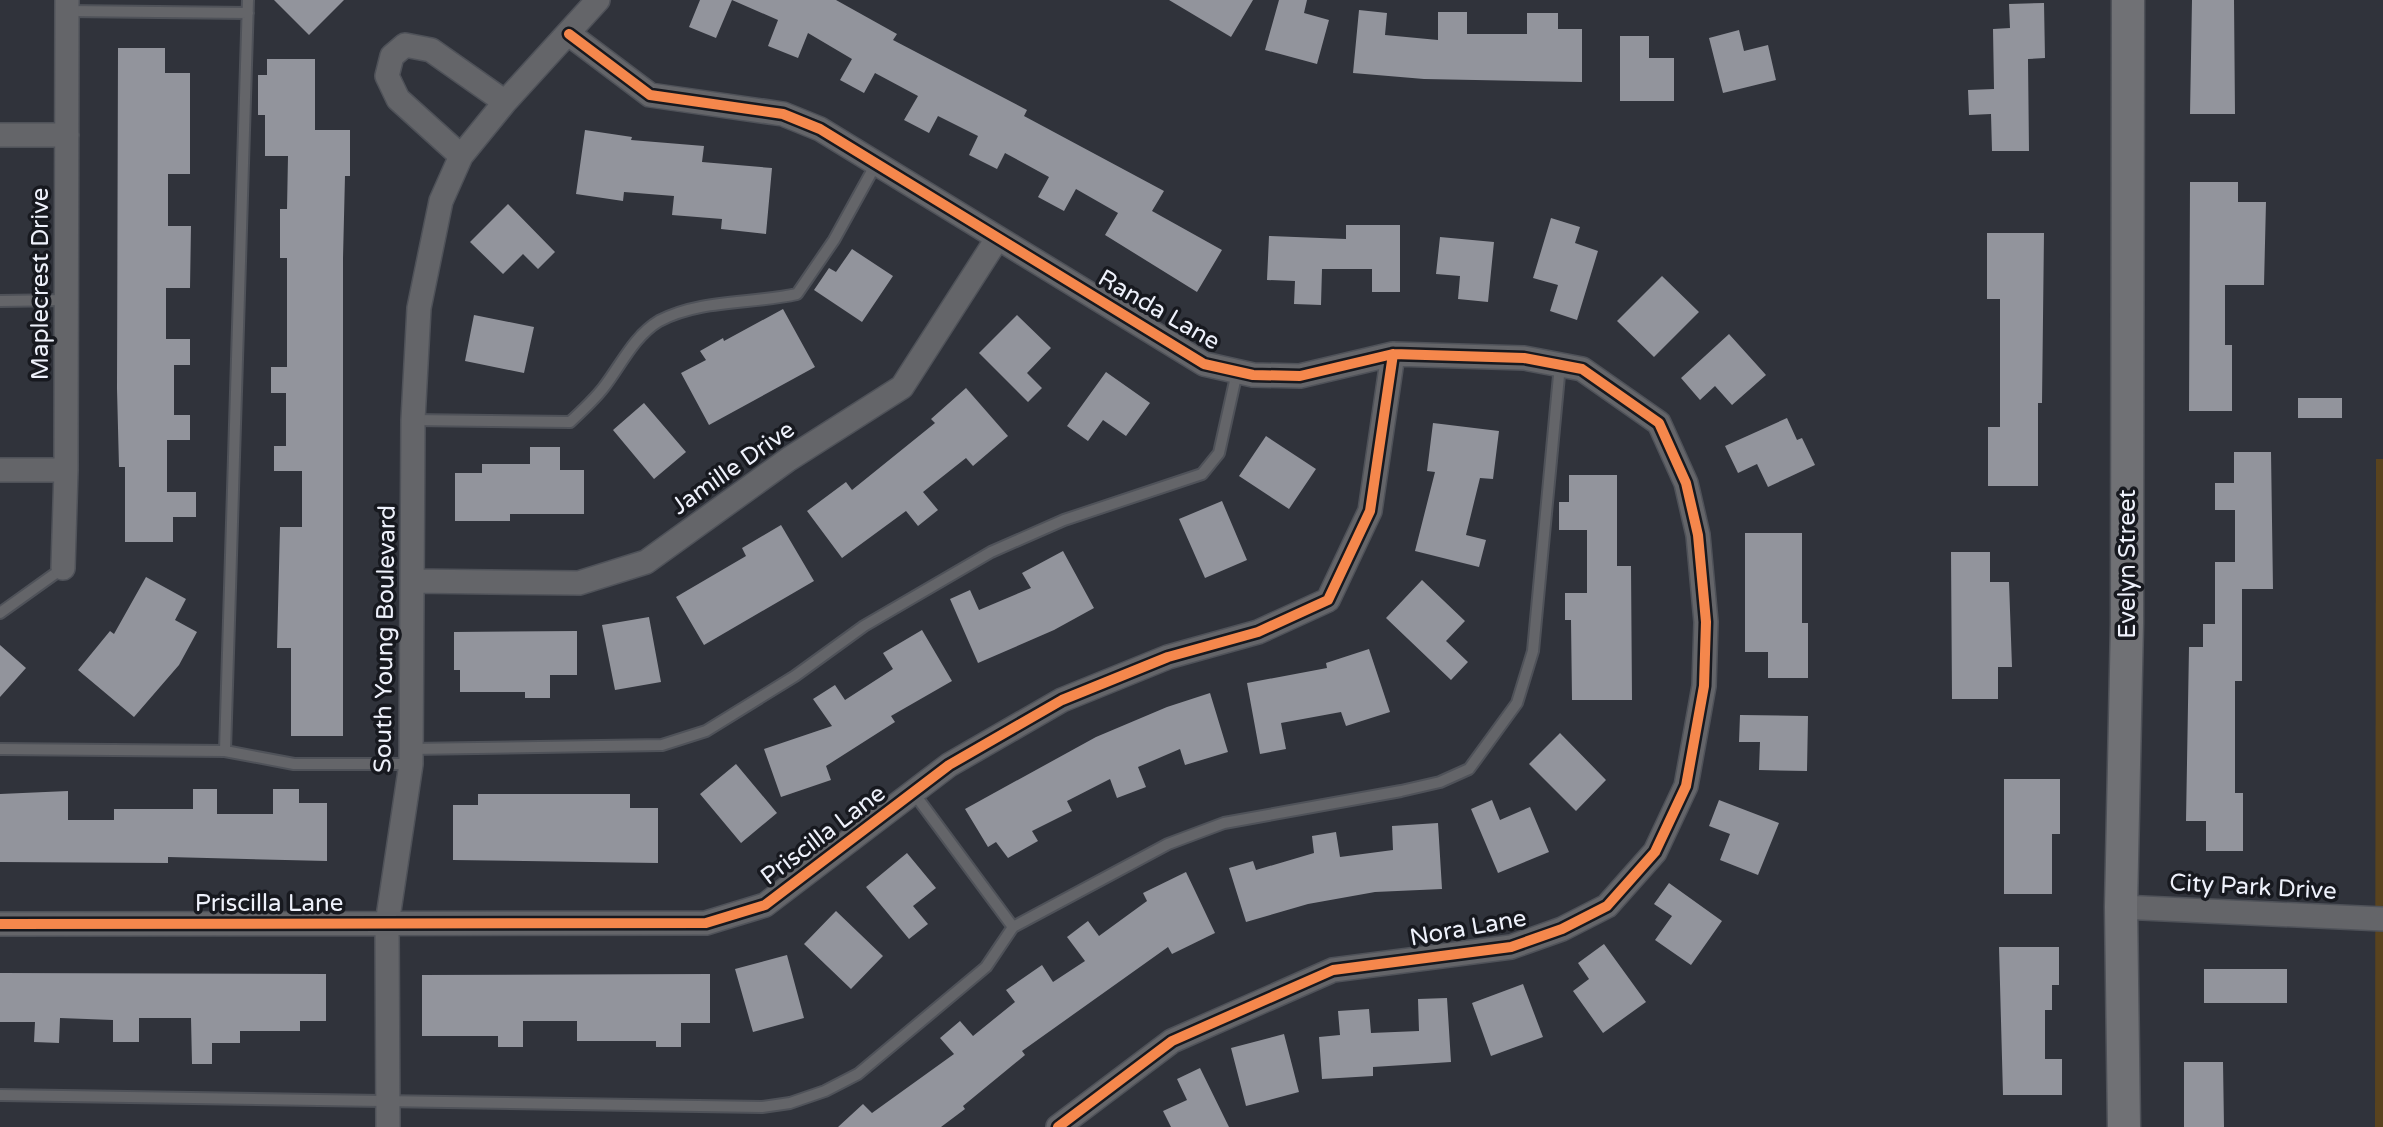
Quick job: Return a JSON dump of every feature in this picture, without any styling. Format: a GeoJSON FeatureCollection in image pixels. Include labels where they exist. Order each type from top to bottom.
{"type":"FeatureCollection","features":[{"type":"Feature","properties":{"kind":"street","name":"South Young Boulevard"},"geometry":{"type":"LineString","coordinates":[[388,1127],[387,924],[411,757],[413,420],[419,308],[441,201],[461,156],[505,102],[598,0]]}},
{"type":"Feature","properties":{"kind":"street","name":"Evelyn Street"},"geometry":{"type":"LineString","coordinates":[[2124,1127],[2122,907],[2127,623],[2128,0]]}},
{"type":"Feature","properties":{"kind":"street","name":"Maplecrest Drive"},"geometry":{"type":"LineString","coordinates":[[63,568],[66,470],[67,6]]}},
{"type":"Feature","properties":{"kind":"street","name":"Randa Lane"},"geometry":{"type":"LineString","coordinates":[[569,34],[650,95],[783,114],[820,129],[1204,364],[1237,372],[1300,376],[1394,354],[1524,358],[1582,369],[1659,423],[1686,483],[1698,535]]}},
{"type":"Feature","properties":{"kind":"street"},"geometry":{"type":"LineString","coordinates":[[461,156],[398,99],[387,76],[392,55],[405,44],[431,50],[505,102]]}},
{"type":"Feature","properties":{"kind":"street"},"geometry":{"type":"LineString","coordinates":[[0,135],[67,135]]}},
{"type":"Feature","properties":{"kind":"street","name":"Jamille Drive"},"geometry":{"type":"LineString","coordinates":[[413,581],[579,583],[646,562],[789,458],[902,387],[997,239]]}},
{"type":"Feature","properties":{"kind":"street","name":"Priscilla Lane"},"geometry":{"type":"LineString","coordinates":[[0,924],[706,923],[765,905],[949,765],[1062,700],[1168,657],[1258,632],[1328,600],[1370,511],[1394,354]]}},
{"type":"Feature","properties":{"kind":"street"},"geometry":{"type":"LineString","coordinates":[[0,470],[66,470]]}},
{"type":"Feature","properties":{"kind":"street","name":"Nora Lane"},"geometry":{"type":"LineString","coordinates":[[1058,1127],[1172,1041],[1333,970],[1511,947],[1562,929],[1607,906],[1655,852],[1686,786],[1704,685],[1706,622],[1698,535]]}},
{"type":"Feature","properties":{"kind":"street","name":"City Park Drive"},"geometry":{"type":"LineString","coordinates":[[2122,907],[2383,919]]}},
{"type":"Feature","properties":{"kind":"lane"},"geometry":{"type":"LineString","coordinates":[[225,751],[248,0]]}},
{"type":"Feature","properties":{"kind":"lane"},"geometry":{"type":"LineString","coordinates":[[67,6],[248,13]]}},
{"type":"Feature","properties":{"kind":"lane"},"geometry":{"type":"LineString","coordinates":[[413,420],[569,422],[605,387],[638,340],[659,321],[704,307],[767,301],[797,294],[834,240],[876,164]]}},
{"type":"Feature","properties":{"kind":"lane"},"geometry":{"type":"LineString","coordinates":[[0,301],[67,300]]}},
{"type":"Feature","properties":{"kind":"lane"},"geometry":{"type":"LineString","coordinates":[[0,1095],[388,1099],[762,1107],[790,1103],[825,1091],[858,1074],[986,967],[1013,927],[1168,844],[1224,822],[1343,799],[1401,792],[1440,782],[1469,769],[1517,703],[1533,651],[1560,365]]}},
{"type":"Feature","properties":{"kind":"lane"},"geometry":{"type":"LineString","coordinates":[[0,749],[225,751],[294,764],[662,745],[706,731],[795,676],[864,626],[991,552],[1064,520],[1202,474],[1219,453],[1237,372]]}},
{"type":"Feature","properties":{"kind":"lane"},"geometry":{"type":"LineString","coordinates":[[0,612],[63,568]]}},
{"type":"Feature","properties":{"kind":"lane"},"geometry":{"type":"LineString","coordinates":[[914,792],[1013,927]]}},
{"type":"Feature","properties":{"kind":"shaded area"},"geometry":{"type":"Polygon","coordinates":[[[2376,459],[2383,459],[2383,1127],[2375,1127],[2376,459]]]}},
{"type":"Feature","properties":{"kind":"building"},"geometry":{"type":"Polygon","coordinates":[[[274,0],[344,0],[309,35],[274,0]]]}},
{"type":"Feature","properties":{"kind":"building"},"geometry":{"type":"Polygon","coordinates":[[[700,0],[732,0],[716,38],[689,27],[700,0]]]}},
{"type":"Feature","properties":{"kind":"building"},"geometry":{"type":"Polygon","coordinates":[[[732,0],[836,0],[897,34],[893,40],[1027,110],[1024,116],[1164,191],[1152,211],[1222,250],[1197,292],[1105,235],[1118,213],[1076,189],[1064,211],[1038,197],[1049,177],[1005,153],[997,169],[969,155],[978,136],[938,116],[929,133],[904,120],[918,96],[875,73],[864,93],[840,80],[852,59],[808,33],[798,58],[768,46],[778,20],[732,0]]]}},
{"type":"Feature","properties":{"kind":"building"},"geometry":{"type":"Polygon","coordinates":[[[1169,0],[1253,0],[1231,37],[1169,0]]]}},
{"type":"Feature","properties":{"kind":"building"},"geometry":{"type":"Polygon","coordinates":[[[1279,0],[1307,0],[1304,13],[1329,20],[1317,64],[1265,50],[1279,0]]]}},
{"type":"Feature","properties":{"kind":"building"},"geometry":{"type":"Polygon","coordinates":[[[2192,0],[2234,0],[2235,114],[2190,114],[2192,0]]]}},
{"type":"Feature","properties":{"kind":"building"},"geometry":{"type":"Polygon","coordinates":[[[2044,3],[2045,58],[2028,59],[2029,151],[1992,151],[1991,114],[1969,115],[1968,90],[1994,89],[1993,29],[2010,28],[2009,4],[2044,3]]]}},
{"type":"Feature","properties":{"kind":"building"},"geometry":{"type":"Polygon","coordinates":[[[1359,10],[1387,13],[1385,35],[1438,40],[1438,12],[1467,12],[1467,34],[1527,34],[1527,13],[1558,13],[1558,29],[1582,29],[1582,82],[1424,79],[1353,73],[1359,10]]]}},
{"type":"Feature","properties":{"kind":"building"},"geometry":{"type":"Polygon","coordinates":[[[1739,30],[1744,51],[1768,45],[1776,80],[1723,93],[1709,38],[1739,30]]]}},
{"type":"Feature","properties":{"kind":"building"},"geometry":{"type":"Polygon","coordinates":[[[1620,36],[1649,36],[1649,58],[1674,58],[1674,101],[1620,101],[1620,36]]]}},
{"type":"Feature","properties":{"kind":"building"},"geometry":{"type":"Polygon","coordinates":[[[118,48],[165,48],[165,73],[190,73],[190,174],[168,174],[168,226],[191,226],[190,288],[166,288],[166,339],[190,339],[190,365],[174,365],[174,415],[190,415],[190,440],[167,440],[167,492],[196,492],[196,517],[173,517],[173,542],[125,542],[125,467],[119,467],[117,389],[118,48]]]}},
{"type":"Feature","properties":{"kind":"building"},"geometry":{"type":"Polygon","coordinates":[[[267,59],[315,59],[315,130],[350,130],[350,176],[345,176],[343,258],[343,736],[291,736],[291,648],[277,648],[280,527],[302,527],[302,471],[274,471],[274,446],[286,446],[286,393],[271,393],[271,367],[287,367],[287,258],[280,258],[280,209],[287,209],[288,156],[265,156],[265,115],[258,115],[258,75],[267,75],[267,59]]]}},
{"type":"Feature","properties":{"kind":"building"},"geometry":{"type":"Polygon","coordinates":[[[585,130],[632,137],[631,140],[704,146],[702,162],[772,168],[766,234],[721,229],[722,219],[672,215],[674,196],[624,192],[623,201],[576,194],[585,130]]]}},
{"type":"Feature","properties":{"kind":"building"},"geometry":{"type":"Polygon","coordinates":[[[2190,182],[2238,182],[2238,202],[2266,202],[2264,285],[2225,285],[2225,345],[2232,345],[2232,411],[2189,411],[2190,182]]]}},
{"type":"Feature","properties":{"kind":"building"},"geometry":{"type":"Polygon","coordinates":[[[508,204],[555,252],[538,269],[523,254],[503,274],[470,242],[508,204]]]}},
{"type":"Feature","properties":{"kind":"building"},"geometry":{"type":"Polygon","coordinates":[[[1551,218],[1580,227],[1575,243],[1598,251],[1577,320],[1550,311],[1558,285],[1533,278],[1551,218]]]}},
{"type":"Feature","properties":{"kind":"building"},"geometry":{"type":"Polygon","coordinates":[[[1346,225],[1400,225],[1400,292],[1372,292],[1372,269],[1322,269],[1321,305],[1294,304],[1295,281],[1267,280],[1269,236],[1346,239],[1346,225]]]}},
{"type":"Feature","properties":{"kind":"building"},"geometry":{"type":"Polygon","coordinates":[[[1987,233],[2044,233],[2038,486],[1988,486],[1988,427],[2000,427],[2000,299],[1987,299],[1987,233]]]}},
{"type":"Feature","properties":{"kind":"building"},"geometry":{"type":"Polygon","coordinates":[[[1440,237],[1494,242],[1488,302],[1458,299],[1460,276],[1436,274],[1440,237]]]}},
{"type":"Feature","properties":{"kind":"building"},"geometry":{"type":"Polygon","coordinates":[[[852,249],[893,276],[862,322],[814,290],[829,268],[836,272],[852,249]]]}},
{"type":"Feature","properties":{"kind":"building"},"geometry":{"type":"Polygon","coordinates":[[[1662,276],[1699,312],[1654,357],[1617,321],[1662,276]]]}},
{"type":"Feature","properties":{"kind":"building"},"geometry":{"type":"Polygon","coordinates":[[[783,309],[815,367],[709,425],[681,373],[706,360],[700,351],[783,309]]]}},
{"type":"Feature","properties":{"kind":"building"},"geometry":{"type":"Polygon","coordinates":[[[474,315],[534,327],[524,373],[465,361],[474,315]]]}},
{"type":"Feature","properties":{"kind":"building"},"geometry":{"type":"Polygon","coordinates":[[[1017,315],[1051,348],[1027,373],[1042,388],[1028,402],[979,353],[1017,315]]]}},
{"type":"Feature","properties":{"kind":"building"},"geometry":{"type":"Polygon","coordinates":[[[1729,334],[1766,375],[1732,405],[1715,386],[1700,400],[1681,378],[1729,334]]]}},
{"type":"Feature","properties":{"kind":"building"},"geometry":{"type":"Polygon","coordinates":[[[1106,372],[1150,403],[1126,436],[1103,420],[1088,441],[1067,426],[1106,372]]]}},
{"type":"Feature","properties":{"kind":"building"},"geometry":{"type":"Polygon","coordinates":[[[966,388],[1008,436],[973,466],[966,458],[923,492],[938,510],[918,526],[906,511],[842,558],[807,511],[846,482],[852,490],[935,423],[931,419],[966,388]]]}},
{"type":"Feature","properties":{"kind":"building"},"geometry":{"type":"Polygon","coordinates":[[[2298,398],[2342,398],[2342,418],[2298,418],[2298,398]]]}},
{"type":"Feature","properties":{"kind":"building"},"geometry":{"type":"Polygon","coordinates":[[[644,403],[686,452],[654,479],[613,430],[644,403]]]}},
{"type":"Feature","properties":{"kind":"building"},"geometry":{"type":"Polygon","coordinates":[[[1787,418],[1797,440],[1802,438],[1815,465],[1768,487],[1757,464],[1738,473],[1725,446],[1787,418]]]}},
{"type":"Feature","properties":{"kind":"building"},"geometry":{"type":"Polygon","coordinates":[[[1433,423],[1499,431],[1493,479],[1480,478],[1466,535],[1486,540],[1479,567],[1415,551],[1435,472],[1427,471],[1433,423]]]}},
{"type":"Feature","properties":{"kind":"building"},"geometry":{"type":"Polygon","coordinates":[[[1266,436],[1316,469],[1289,509],[1239,476],[1266,436]]]}},
{"type":"Feature","properties":{"kind":"building"},"geometry":{"type":"Polygon","coordinates":[[[530,447],[560,447],[560,470],[584,470],[584,514],[510,514],[510,521],[455,521],[455,473],[482,473],[482,464],[530,464],[530,447]]]}},
{"type":"Feature","properties":{"kind":"building"},"geometry":{"type":"Polygon","coordinates":[[[2234,452],[2271,452],[2273,589],[2242,589],[2242,681],[2235,681],[2235,793],[2243,793],[2243,851],[2206,851],[2206,821],[2186,821],[2189,647],[2203,647],[2203,624],[2215,624],[2215,562],[2235,562],[2235,510],[2215,510],[2215,483],[2234,483],[2234,452]]]}},
{"type":"Feature","properties":{"kind":"building"},"geometry":{"type":"Polygon","coordinates":[[[1569,475],[1617,475],[1617,566],[1631,566],[1632,700],[1572,700],[1571,620],[1565,620],[1565,593],[1587,593],[1587,530],[1559,530],[1559,502],[1569,502],[1569,475]]]}},
{"type":"Feature","properties":{"kind":"building"},"geometry":{"type":"Polygon","coordinates":[[[1222,501],[1247,560],[1205,578],[1179,519],[1222,501]]]}},
{"type":"Feature","properties":{"kind":"building"},"geometry":{"type":"Polygon","coordinates":[[[781,525],[814,581],[704,645],[676,597],[746,556],[742,548],[781,525]]]}},
{"type":"Feature","properties":{"kind":"building"},"geometry":{"type":"Polygon","coordinates":[[[1745,533],[1802,533],[1802,623],[1808,623],[1808,678],[1768,678],[1768,652],[1745,652],[1745,533]]]}},
{"type":"Feature","properties":{"kind":"building"},"geometry":{"type":"Polygon","coordinates":[[[1063,551],[1094,608],[1054,630],[978,663],[950,599],[970,590],[979,610],[1031,588],[1022,573],[1063,551]]]}},
{"type":"Feature","properties":{"kind":"building"},"geometry":{"type":"Polygon","coordinates":[[[1951,552],[1990,552],[1990,582],[2009,582],[2012,667],[1998,667],[1998,699],[1952,699],[1951,552]]]}},
{"type":"Feature","properties":{"kind":"building"},"geometry":{"type":"Polygon","coordinates":[[[146,577],[186,599],[175,620],[197,632],[179,665],[134,717],[78,670],[110,631],[114,634],[146,577]]]}},
{"type":"Feature","properties":{"kind":"building"},"geometry":{"type":"Polygon","coordinates":[[[1422,580],[1465,621],[1446,641],[1468,662],[1451,680],[1386,618],[1422,580]]]}},
{"type":"Feature","properties":{"kind":"building"},"geometry":{"type":"Polygon","coordinates":[[[649,617],[661,682],[615,690],[602,625],[649,617]]]}},
{"type":"Feature","properties":{"kind":"building"},"geometry":{"type":"Polygon","coordinates":[[[922,630],[952,681],[891,716],[895,722],[826,766],[831,780],[781,797],[764,749],[832,726],[813,699],[835,685],[845,700],[893,669],[883,653],[922,630]]]}},
{"type":"Feature","properties":{"kind":"building"},"geometry":{"type":"Polygon","coordinates":[[[577,631],[577,675],[550,675],[550,698],[525,698],[525,692],[460,692],[460,670],[454,670],[454,632],[577,631]]]}},
{"type":"Feature","properties":{"kind":"building"},"geometry":{"type":"Polygon","coordinates":[[[0,645],[26,668],[0,697],[0,645]]]}},
{"type":"Feature","properties":{"kind":"building"},"geometry":{"type":"Polygon","coordinates":[[[1369,649],[1390,712],[1346,726],[1341,712],[1281,723],[1286,749],[1260,754],[1247,683],[1327,668],[1326,663],[1369,649]]]}},
{"type":"Feature","properties":{"kind":"building"},"geometry":{"type":"Polygon","coordinates":[[[1210,693],[1228,752],[1185,765],[1180,749],[1138,767],[1146,787],[1117,798],[1110,779],[1067,801],[1072,811],[1032,831],[1038,841],[1008,858],[996,842],[988,847],[965,809],[1096,737],[1167,707],[1210,693]]]}},
{"type":"Feature","properties":{"kind":"building"},"geometry":{"type":"Polygon","coordinates":[[[1740,715],[1808,716],[1807,771],[1759,770],[1760,742],[1739,742],[1740,715]]]}},
{"type":"Feature","properties":{"kind":"building"},"geometry":{"type":"Polygon","coordinates":[[[1560,733],[1606,780],[1576,811],[1529,764],[1560,733]]]}},
{"type":"Feature","properties":{"kind":"building"},"geometry":{"type":"Polygon","coordinates":[[[736,764],[777,813],[741,843],[700,794],[736,764]]]}},
{"type":"Feature","properties":{"kind":"building"},"geometry":{"type":"Polygon","coordinates":[[[2004,779],[2060,779],[2060,834],[2052,834],[2052,894],[2004,894],[2004,779]]]}},
{"type":"Feature","properties":{"kind":"building"},"geometry":{"type":"Polygon","coordinates":[[[193,789],[217,789],[217,814],[273,814],[273,789],[299,789],[299,803],[327,803],[327,861],[168,857],[168,863],[0,862],[0,794],[68,791],[68,820],[114,820],[114,809],[193,809],[193,789]]]}},
{"type":"Feature","properties":{"kind":"building"},"geometry":{"type":"Polygon","coordinates":[[[478,794],[630,794],[630,808],[658,808],[658,863],[453,860],[453,805],[478,805],[478,794]]]}},
{"type":"Feature","properties":{"kind":"building"},"geometry":{"type":"Polygon","coordinates":[[[1492,800],[1500,820],[1530,807],[1549,852],[1498,873],[1471,809],[1492,800]]]}},
{"type":"Feature","properties":{"kind":"building"},"geometry":{"type":"Polygon","coordinates":[[[1719,800],[1779,823],[1758,875],[1720,860],[1730,834],[1709,826],[1719,800]]]}},
{"type":"Feature","properties":{"kind":"building"},"geometry":{"type":"Polygon","coordinates":[[[1438,823],[1442,889],[1375,892],[1308,904],[1246,922],[1229,868],[1253,861],[1256,870],[1314,853],[1312,836],[1336,832],[1340,857],[1393,850],[1392,826],[1438,823]]]}},
{"type":"Feature","properties":{"kind":"building"},"geometry":{"type":"Polygon","coordinates":[[[907,853],[936,888],[913,906],[928,924],[909,939],[866,887],[907,853]]]}},
{"type":"Feature","properties":{"kind":"building"},"geometry":{"type":"Polygon","coordinates":[[[1186,872],[1215,933],[1172,954],[1168,947],[1022,1051],[1025,1055],[941,1127],[838,1127],[863,1104],[872,1113],[954,1054],[940,1038],[960,1021],[973,1036],[1015,1002],[1006,990],[1042,965],[1053,982],[1085,961],[1067,937],[1088,921],[1099,936],[1147,901],[1143,893],[1186,872]]]}},
{"type":"Feature","properties":{"kind":"building"},"geometry":{"type":"Polygon","coordinates":[[[1669,883],[1722,921],[1691,965],[1655,940],[1672,916],[1654,904],[1669,883]]]}},
{"type":"Feature","properties":{"kind":"building"},"geometry":{"type":"Polygon","coordinates":[[[836,911],[883,956],[851,989],[804,944],[836,911]]]}},
{"type":"Feature","properties":{"kind":"building"},"geometry":{"type":"Polygon","coordinates":[[[1604,944],[1646,1002],[1603,1033],[1573,991],[1589,979],[1578,963],[1604,944]]]}},
{"type":"Feature","properties":{"kind":"building"},"geometry":{"type":"Polygon","coordinates":[[[1999,947],[2059,947],[2059,985],[2052,985],[2052,1010],[2045,1010],[2045,1059],[2062,1059],[2062,1095],[2003,1095],[1999,947]]]}},
{"type":"Feature","properties":{"kind":"building"},"geometry":{"type":"Polygon","coordinates":[[[787,955],[804,1018],[753,1032],[735,969],[787,955]]]}},
{"type":"Feature","properties":{"kind":"building"},"geometry":{"type":"Polygon","coordinates":[[[2204,969],[2287,969],[2287,1003],[2204,1003],[2204,969]]]}},
{"type":"Feature","properties":{"kind":"building"},"geometry":{"type":"Polygon","coordinates":[[[0,973],[326,974],[326,1021],[300,1021],[300,1031],[240,1031],[240,1043],[212,1043],[212,1064],[192,1064],[191,1018],[139,1018],[139,1042],[113,1042],[113,1020],[60,1018],[59,1043],[34,1042],[35,1022],[0,1022],[0,973]]]}},
{"type":"Feature","properties":{"kind":"building"},"geometry":{"type":"Polygon","coordinates":[[[710,974],[710,1023],[681,1023],[681,1047],[656,1047],[656,1041],[577,1041],[577,1021],[523,1021],[523,1047],[498,1047],[498,1036],[422,1036],[422,975],[710,974]]]}},
{"type":"Feature","properties":{"kind":"building"},"geometry":{"type":"Polygon","coordinates":[[[1523,984],[1543,1037],[1491,1056],[1472,1003],[1523,984]]]}},
{"type":"Feature","properties":{"kind":"building"},"geometry":{"type":"Polygon","coordinates":[[[1447,998],[1451,1062],[1373,1067],[1373,1076],[1322,1079],[1319,1037],[1340,1035],[1338,1011],[1369,1009],[1371,1033],[1419,1031],[1418,999],[1447,998]]]}},
{"type":"Feature","properties":{"kind":"building"},"geometry":{"type":"Polygon","coordinates":[[[1284,1034],[1299,1092],[1246,1106],[1231,1048],[1284,1034]]]}},
{"type":"Feature","properties":{"kind":"building"},"geometry":{"type":"Polygon","coordinates":[[[2184,1062],[2223,1062],[2224,1127],[2184,1127],[2184,1062]]]}},
{"type":"Feature","properties":{"kind":"building"},"geometry":{"type":"Polygon","coordinates":[[[1200,1068],[1229,1127],[1171,1127],[1163,1111],[1187,1100],[1177,1079],[1200,1068]]]}},
{"type":"Feature","properties":{"kind":"cycle path"},"geometry":{"type":"LineString","coordinates":[[569,34],[650,95],[783,114],[820,129],[1204,364],[1253,375],[1300,376],[1393,354],[1524,358],[1582,369],[1659,423],[1686,483],[1698,535],[1706,622],[1704,686],[1686,786],[1655,852],[1607,906],[1562,929],[1511,947],[1333,970],[1172,1041],[1058,1127]]}},
{"type":"Feature","properties":{"kind":"cycle path"},"geometry":{"type":"LineString","coordinates":[[0,924],[706,923],[765,905],[949,765],[1062,700],[1168,657],[1258,632],[1328,600],[1370,511],[1393,354]]}}]}
